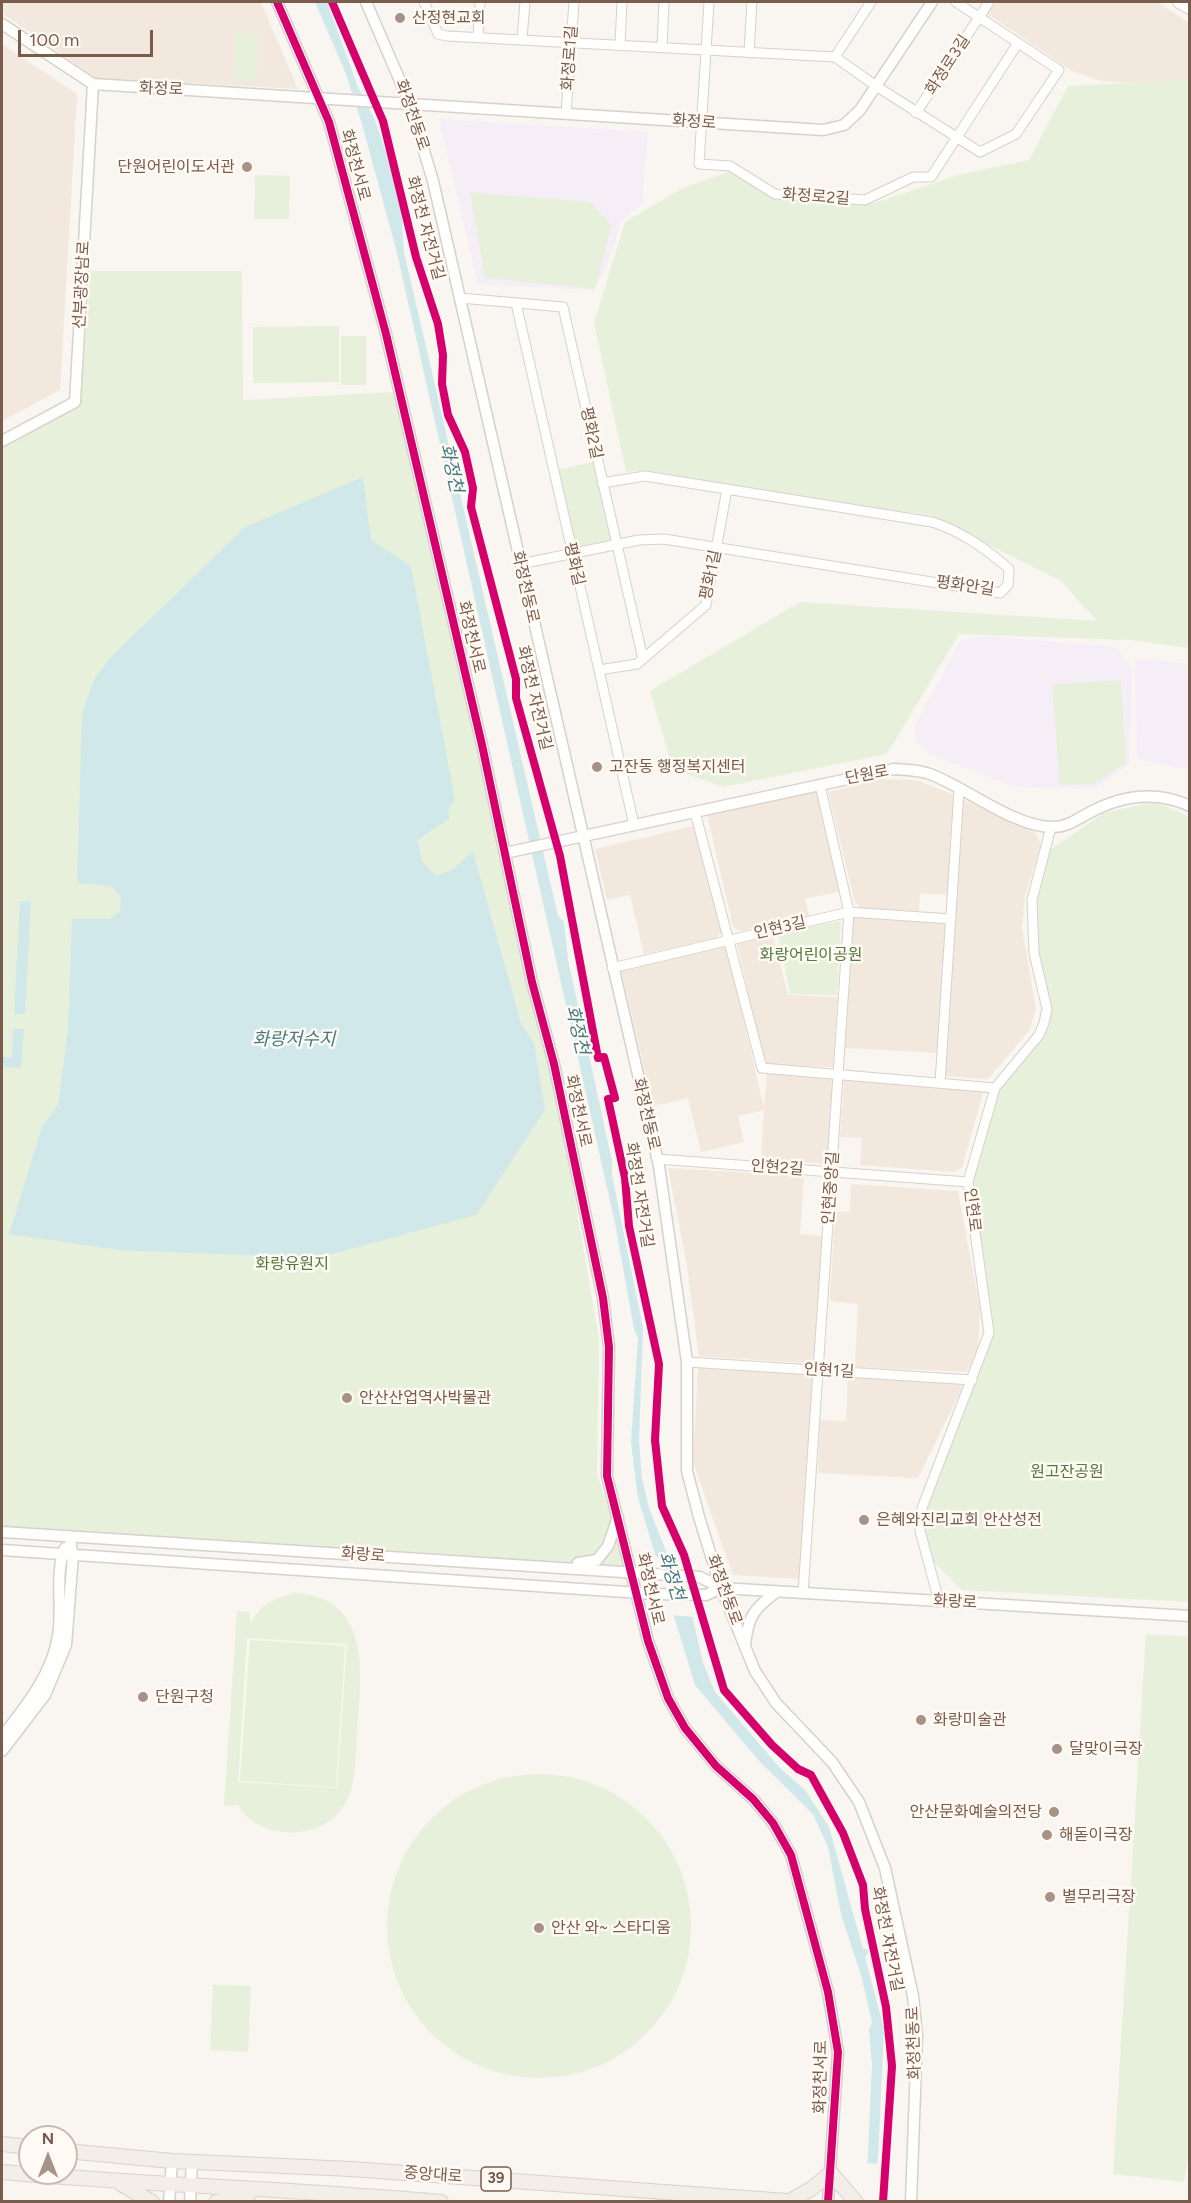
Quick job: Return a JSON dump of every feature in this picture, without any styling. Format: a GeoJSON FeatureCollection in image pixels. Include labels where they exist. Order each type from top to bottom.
{"type":"FeatureCollection","features":[{"type":"Feature","properties":{"kind":"main road"},"geometry":{"type":"LineString","coordinates":[[1179,2],[1190,8]]}},
{"type":"Feature","properties":{"kind":"main road"},"geometry":{"type":"LineString","coordinates":[[2,2144],[18,2146]]}},
{"type":"Feature","properties":{"kind":"main road","name":"중앙대로"},"geometry":{"type":"LineString","coordinates":[[78,2152],[172,2161],[351,2169],[800,2202]]}},
{"type":"Feature","properties":{"kind":"main road","name":"중앙대로"},"geometry":{"type":"LineString","coordinates":[[2,2172],[170,2186],[278,2190],[441,2202]]}},
{"type":"Feature","properties":{"kind":"main road"},"geometry":{"type":"LineString","coordinates":[[790,2201],[811,2189],[831,2173],[853,2199]]}},
{"type":"Feature","properties":{"kind":"main road"},"geometry":{"type":"LineString","coordinates":[[114,2180],[153,2202]]}},
{"type":"Feature","properties":{"kind":"main road"},"geometry":{"type":"LineString","coordinates":[[216,2202],[278,2190]]}},
{"type":"Feature","properties":{"kind":"street","name":"화정천서로"},"geometry":{"type":"LineString","coordinates":[[277,2],[329,122],[386,334],[510,853],[532,982],[554,1064],[603,1299],[609,1347],[607,1476],[638,1592],[648,1641],[668,1698],[685,1728],[716,1766],[753,1799],[773,1823],[791,1855],[799,1878],[835,2022],[838,2052],[828,2202]]}},
{"type":"Feature","properties":{"kind":"street","name":"화정천동로"},"geometry":{"type":"LineString","coordinates":[[368,2],[410,104],[434,181],[657,1159],[687,1362],[687,1471],[721,1588],[755,1671],[776,1703],[832,1762],[859,1803],[885,1868],[913,1996],[917,2036],[912,2202]]}},
{"type":"Feature","properties":{"kind":"street"},"geometry":{"type":"LineString","coordinates":[[424,2],[438,34],[835,57],[871,2]]}},
{"type":"Feature","properties":{"kind":"street"},"geometry":{"type":"LineString","coordinates":[[478,37],[480,2]]}},
{"type":"Feature","properties":{"kind":"street"},"geometry":{"type":"LineString","coordinates":[[522,39],[525,2]]}},
{"type":"Feature","properties":{"kind":"street","name":"화정로1길"},"geometry":{"type":"LineString","coordinates":[[566,114],[574,2]]}},
{"type":"Feature","properties":{"kind":"street"},"geometry":{"type":"LineString","coordinates":[[620,45],[622,2]]}},
{"type":"Feature","properties":{"kind":"street"},"geometry":{"type":"LineString","coordinates":[[662,47],[664,2]]}},
{"type":"Feature","properties":{"kind":"street"},"geometry":{"type":"LineString","coordinates":[[701,123],[709,2]]}},
{"type":"Feature","properties":{"kind":"street"},"geometry":{"type":"LineString","coordinates":[[749,53],[752,2]]}},
{"type":"Feature","properties":{"kind":"street","name":"화정로"},"geometry":{"type":"LineString","coordinates":[[2,24],[93,84],[823,130],[844,125],[860,110],[932,2]]}},
{"type":"Feature","properties":{"kind":"street","name":"화정로3길"},"geometry":{"type":"LineString","coordinates":[[835,57],[956,139],[980,152],[1016,134],[1059,70],[956,2]]}},
{"type":"Feature","properties":{"kind":"street"},"geometry":{"type":"LineString","coordinates":[[979,17],[989,2]]}},
{"type":"Feature","properties":{"kind":"street","name":"화정로3길"},"geometry":{"type":"LineString","coordinates":[[916,112],[979,17]]}},
{"type":"Feature","properties":{"kind":"street"},"geometry":{"type":"LineString","coordinates":[[956,139],[1018,43]]}},
{"type":"Feature","properties":{"kind":"street","name":"선부광장남로"},"geometry":{"type":"LineString","coordinates":[[2,441],[75,402],[93,84]]}},
{"type":"Feature","properties":{"kind":"street","name":"화정로2길"},"geometry":{"type":"LineString","coordinates":[[701,123],[699,164],[730,166],[775,195],[865,200],[913,177],[931,177],[956,139]]}},
{"type":"Feature","properties":{"kind":"street","name":"평화2길"},"geometry":{"type":"LineString","coordinates":[[460,298],[563,306],[615,544],[643,659]]}},
{"type":"Feature","properties":{"kind":"street","name":"평화길"},"geometry":{"type":"LineString","coordinates":[[516,303],[634,825]]}},
{"type":"Feature","properties":{"kind":"street","name":"평화안길"},"geometry":{"type":"LineString","coordinates":[[520,564],[615,544],[664,539],[1000,593],[1008,585],[1009,569],[946,526],[645,476],[602,483]]}},
{"type":"Feature","properties":{"kind":"street","name":"평화1길"},"geometry":{"type":"LineString","coordinates":[[599,670],[637,664],[706,605],[727,489]]}},
{"type":"Feature","properties":{"kind":"street","name":"단원로"},"geometry":{"type":"LineString","coordinates":[[510,853],[894,769],[928,774],[976,800],[1037,825],[1051,827]]}},
{"type":"Feature","properties":{"kind":"street","name":"인현중앙길"},"geometry":{"type":"LineString","coordinates":[[804,1593],[849,912],[820,785]]}},
{"type":"Feature","properties":{"kind":"street"},"geometry":{"type":"LineString","coordinates":[[940,1083],[959,790]]}},
{"type":"Feature","properties":{"kind":"street"},"geometry":{"type":"LineString","coordinates":[[1051,827],[1065,826],[1107,803],[1131,796],[1162,796],[1190,806]]}},
{"type":"Feature","properties":{"kind":"street"},"geometry":{"type":"LineString","coordinates":[[695,812],[762,1068],[995,1088]]}},
{"type":"Feature","properties":{"kind":"street","name":"인현로"},"geometry":{"type":"LineString","coordinates":[[939,1601],[920,1531],[922,1508],[989,1334],[968,1182],[995,1088],[1039,1035],[1045,1016],[1046,1000],[1034,953],[1032,900],[1051,827]]}},
{"type":"Feature","properties":{"kind":"street","name":"인현3길"},"geometry":{"type":"LineString","coordinates":[[612,968],[849,912],[951,919]]}},
{"type":"Feature","properties":{"kind":"street","name":"인현2길"},"geometry":{"type":"LineString","coordinates":[[657,1159],[968,1182]]}},
{"type":"Feature","properties":{"kind":"street","name":"인현1길"},"geometry":{"type":"LineString","coordinates":[[687,1362],[972,1380]]}},
{"type":"Feature","properties":{"kind":"street"},"geometry":{"type":"LineString","coordinates":[[549,1567],[569,1562],[588,1563],[597,1560],[608,1546],[618,1517]]}},
{"type":"Feature","properties":{"kind":"street","name":"화랑로"},"geometry":{"type":"LineString","coordinates":[[2,1532],[700,1577],[721,1588],[777,1592],[1190,1616]]}},
{"type":"Feature","properties":{"kind":"street"},"geometry":{"type":"LineString","coordinates":[[2,1737],[43,1680],[53,1657],[58,1636],[69,1536]]}},
{"type":"Feature","properties":{"kind":"street","name":"화랑로"},"geometry":{"type":"LineString","coordinates":[[2,1550],[655,1594],[706,1595],[721,1588]]}},
{"type":"Feature","properties":{"kind":"street"},"geometry":{"type":"LineString","coordinates":[[2,1751],[45,1695],[66,1645],[67,1555]]}},
{"type":"Feature","properties":{"kind":"street"},"geometry":{"type":"LineString","coordinates":[[745,1646],[747,1622],[759,1605],[777,1592]]}},
{"type":"Feature","properties":{"kind":"street"},"geometry":{"type":"LineString","coordinates":[[169,2202],[172,2161]]}},
{"type":"Feature","properties":{"kind":"street"},"geometry":{"type":"LineString","coordinates":[[190,2202],[192,2161]]}},
{"type":"Feature","properties":{"kind":"shaded area"},"geometry":{"type":"Polygon","coordinates":[[[2,2],[261,2],[298,89],[96,78],[2,13],[2,2]]]}},
{"type":"Feature","properties":{"kind":"shaded area"},"geometry":{"type":"Polygon","coordinates":[[[994,2],[1158,2],[1189,23],[1189,86],[1102,81],[1072,71],[986,13],[994,2]]]}},
{"type":"Feature","properties":{"kind":"shaded area"},"geometry":{"type":"Polygon","coordinates":[[[2,44],[77,94],[60,390],[2,421],[2,44]]]}},
{"type":"Feature","properties":{"kind":"shaded area"},"geometry":{"type":"Polygon","coordinates":[[[439,119],[648,132],[642,204],[622,220],[608,263],[594,290],[478,284],[439,119]]]}},
{"type":"Feature","properties":{"kind":"shaded area"},"geometry":{"type":"Polygon","coordinates":[[[988,636],[1117,647],[1132,669],[1129,764],[1093,789],[1015,787],[927,753],[915,740],[915,725],[961,640],[988,636]]]}},
{"type":"Feature","properties":{"kind":"shaded area"},"geometry":{"type":"Polygon","coordinates":[[[1135,659],[1189,664],[1189,770],[1137,759],[1135,659]]]}},
{"type":"Feature","properties":{"kind":"shaded area"},"geometry":{"type":"Polygon","coordinates":[[[882,779],[916,780],[954,795],[949,895],[920,893],[919,911],[860,908],[855,902],[828,792],[882,779]]]}},
{"type":"Feature","properties":{"kind":"shaded area"},"geometry":{"type":"Polygon","coordinates":[[[816,790],[840,891],[805,899],[809,916],[743,931],[737,930],[733,926],[707,815],[816,790]]]}},
{"type":"Feature","properties":{"kind":"shaded area"},"geometry":{"type":"Polygon","coordinates":[[[961,799],[1035,832],[1041,844],[1025,896],[1022,928],[1036,1009],[1029,1031],[988,1079],[944,1076],[961,799]]]}},
{"type":"Feature","properties":{"kind":"shaded area"},"geometry":{"type":"Polygon","coordinates":[[[698,825],[723,931],[716,938],[644,954],[630,895],[607,900],[595,849],[698,825]]]}},
{"type":"Feature","properties":{"kind":"shaded area"},"geometry":{"type":"Polygon","coordinates":[[[853,916],[947,921],[939,1053],[845,1048],[853,916]]]}},
{"type":"Feature","properties":{"kind":"shaded area"},"geometry":{"type":"Polygon","coordinates":[[[773,935],[788,995],[837,997],[833,1067],[765,1064],[737,944],[773,935]]]}},
{"type":"Feature","properties":{"kind":"shaded area"},"geometry":{"type":"Polygon","coordinates":[[[726,945],[764,1108],[767,1073],[835,1078],[828,1164],[761,1159],[764,1110],[738,1116],[744,1142],[701,1152],[688,1098],[653,1106],[621,969],[726,945]]]}},
{"type":"Feature","properties":{"kind":"shaded area"},"geometry":{"type":"Polygon","coordinates":[[[844,1080],[984,1090],[962,1168],[954,1172],[860,1165],[862,1138],[840,1137],[844,1080]]]}},
{"type":"Feature","properties":{"kind":"shaded area"},"geometry":{"type":"Polygon","coordinates":[[[668,1168],[804,1176],[800,1234],[822,1236],[814,1358],[807,1363],[699,1356],[686,1260],[668,1168]]]}},
{"type":"Feature","properties":{"kind":"shaded area"},"geometry":{"type":"Polygon","coordinates":[[[851,1184],[958,1191],[980,1309],[978,1346],[967,1372],[855,1367],[858,1304],[830,1301],[835,1211],[850,1212],[851,1184]]]}},
{"type":"Feature","properties":{"kind":"shaded area"},"geometry":{"type":"Polygon","coordinates":[[[698,1368],[813,1375],[801,1579],[733,1575],[693,1462],[698,1368]]]}},
{"type":"Feature","properties":{"kind":"shaded area"},"geometry":{"type":"Polygon","coordinates":[[[848,1377],[960,1383],[962,1388],[918,1478],[818,1473],[820,1420],[846,1421],[848,1377]]]}},
{"type":"Feature","properties":{"kind":"green space"},"geometry":{"type":"Polygon","coordinates":[[[236,32],[259,34],[256,81],[233,80],[236,32]]]}},
{"type":"Feature","properties":{"kind":"green space"},"geometry":{"type":"Polygon","coordinates":[[[1189,80],[1189,648],[1130,640],[959,634],[887,754],[723,787],[673,769],[650,691],[800,602],[1097,621],[1061,581],[929,515],[781,495],[645,470],[626,472],[594,323],[625,222],[683,188],[729,172],[773,197],[875,203],[958,175],[1029,160],[1068,86],[1189,80]]]}},
{"type":"Feature","properties":{"kind":"green space"},"geometry":{"type":"Polygon","coordinates":[[[255,175],[290,176],[289,219],[254,219],[255,175]]]}},
{"type":"Feature","properties":{"kind":"green space"},"geometry":{"type":"Polygon","coordinates":[[[470,192],[590,202],[611,225],[595,289],[485,278],[470,192]]]}},
{"type":"Feature","properties":{"kind":"green space","name":"화랑유원지"},"geometry":{"type":"Polygon","coordinates":[[[91,271],[242,271],[243,400],[394,392],[561,1119],[599,1339],[597,1474],[632,1579],[2,1535],[2,446],[80,406],[91,271]]]}},
{"type":"Feature","properties":{"kind":"green space"},"geometry":{"type":"Polygon","coordinates":[[[339,326],[339,382],[253,383],[253,327],[339,326]]]}},
{"type":"Feature","properties":{"kind":"green space"},"geometry":{"type":"Polygon","coordinates":[[[341,336],[366,336],[366,385],[341,385],[341,336]]]}},
{"type":"Feature","properties":{"kind":"green space"},"geometry":{"type":"Polygon","coordinates":[[[593,462],[611,540],[576,548],[558,470],[593,462]]]}},
{"type":"Feature","properties":{"kind":"green space"},"geometry":{"type":"Polygon","coordinates":[[[1121,680],[1126,763],[1093,784],[1060,785],[1052,684],[1121,680]]]}},
{"type":"Feature","properties":{"kind":"green space","name":"원고잔공원"},"geometry":{"type":"Polygon","coordinates":[[[1150,803],[1163,805],[1190,817],[1189,1602],[962,1590],[929,1557],[916,1515],[985,1335],[967,1192],[993,1088],[1036,1038],[1045,1009],[1028,949],[1031,918],[1047,852],[1104,813],[1150,803]]]}},
{"type":"Feature","properties":{"kind":"green space","name":"화랑어린이공원"},"geometry":{"type":"Polygon","coordinates":[[[841,921],[837,995],[790,994],[778,933],[841,921]]]}},
{"type":"Feature","properties":{"kind":"green space"},"geometry":{"type":"Polygon","coordinates":[[[296,1593],[321,1598],[339,1609],[350,1625],[357,1643],[360,1664],[355,1770],[348,1799],[331,1820],[317,1828],[301,1832],[283,1832],[263,1827],[246,1816],[238,1805],[224,1806],[237,1611],[250,1612],[250,1624],[264,1607],[296,1593]],[[247,1638],[238,1782],[337,1788],[347,1644],[247,1638]]]}},
{"type":"Feature","properties":{"kind":"green space"},"geometry":{"type":"Polygon","coordinates":[[[1146,1634],[1189,1637],[1190,2144],[1184,2182],[1113,2174],[1146,1634]]]}},
{"type":"Feature","properties":{"kind":"green space"},"geometry":{"type":"Polygon","coordinates":[[[250,1640],[345,1646],[336,1787],[240,1781],[250,1640]]]}},
{"type":"Feature","properties":{"kind":"green space","name":"안산 와~ 스타디움"},"geometry":{"type":"Polygon","coordinates":[[[539,1774],[569,1777],[597,1786],[623,1800],[646,1819],[665,1842],[679,1868],[688,1896],[691,1926],[688,1956],[679,1984],[665,2010],[646,2033],[623,2052],[597,2066],[569,2075],[539,2078],[509,2075],[481,2066],[455,2052],[432,2033],[413,2010],[399,1984],[390,1956],[387,1926],[390,1896],[399,1868],[413,1842],[432,1819],[455,1800],[481,1786],[509,1777],[539,1774]]]}},
{"type":"Feature","properties":{"kind":"green space"},"geometry":{"type":"Polygon","coordinates":[[[213,1985],[251,1986],[248,2052],[210,2050],[213,1985]]]}},
{"type":"Feature","properties":{"kind":"water","name":"화정천"},"geometry":{"type":"Polygon","coordinates":[[[315,2],[327,2],[358,87],[374,118],[401,203],[404,252],[558,916],[564,922],[568,960],[612,1161],[612,1175],[643,1328],[639,1441],[642,1479],[649,1508],[693,1620],[703,1663],[715,1692],[779,1767],[805,1790],[829,1827],[863,1949],[867,1949],[868,1953],[865,1957],[884,2029],[876,2201],[866,2201],[872,2064],[869,2030],[872,2022],[861,1975],[841,1914],[828,1847],[813,1814],[760,1762],[695,1685],[638,1498],[631,1442],[638,1338],[634,1329],[615,1223],[397,253],[346,74],[315,2]]]}},
{"type":"Feature","properties":{"kind":"water","name":"화랑저수지"},"geometry":{"type":"Polygon","coordinates":[[[363,477],[371,540],[411,567],[455,800],[448,810],[450,818],[418,840],[422,861],[436,876],[452,870],[473,852],[521,1023],[534,1044],[545,1110],[476,1215],[317,1258],[118,1250],[9,1234],[42,1127],[58,1105],[68,1030],[72,919],[110,919],[120,911],[121,896],[111,886],[77,883],[82,714],[94,680],[109,659],[245,527],[363,477]]]}},
{"type":"Feature","properties":{"kind":"water"},"geometry":{"type":"Polygon","coordinates":[[[20,901],[31,902],[25,1014],[14,1014],[20,901]]]}},
{"type":"Feature","properties":{"kind":"water"},"geometry":{"type":"Polygon","coordinates":[[[13,1029],[24,1029],[21,1068],[2,1067],[2,1057],[12,1058],[13,1029]]]}},
{"type":"Feature","properties":{"kind":"pier"},"geometry":{"type":"Polygon","coordinates":[[[653,1557],[672,1558],[695,1617],[671,1615],[653,1557]]]}},
{"type":"Feature","properties":{"kind":"pier"},"geometry":{"type":"Polygon","coordinates":[[[865,2163],[881,2164],[879,2202],[863,2202],[865,2163]]]}},
{"type":"Feature","properties":{"kind":"cycle path"},"geometry":{"type":"LineString","coordinates":[[277,2],[329,122],[386,334],[482,745],[532,982],[554,1064],[603,1298],[609,1347],[607,1476],[648,1641],[668,1698],[685,1728],[716,1766],[753,1799],[773,1823],[791,1855],[828,1992],[838,2052],[828,2202]]}},
{"type":"Feature","properties":{"kind":"cycle path","name":"화정천 자전거길"},"geometry":{"type":"LineString","coordinates":[[332,2],[383,121],[416,257],[438,324],[443,355],[442,384],[448,415],[465,452],[473,488],[471,507],[516,679],[516,698],[560,856],[598,1058],[604,1057],[615,1098],[608,1099],[625,1178],[629,1226],[659,1364],[655,1440],[662,1506],[684,1555],[724,1690],[772,1745],[798,1769],[811,1775],[843,1833],[863,1885],[865,1909],[886,2007],[892,2066],[883,2202]]}},
{"type":"Feature","properties":{"kind":"place","name":"산정현교회"},"geometry":{"type":"Point","coordinates":[400,18]}},
{"type":"Feature","properties":{"kind":"place","name":"단원어린이도서관"},"geometry":{"type":"Point","coordinates":[247,167]}},
{"type":"Feature","properties":{"kind":"place","name":"고잔동 행정복지센터"},"geometry":{"type":"Point","coordinates":[597,767]}},
{"type":"Feature","properties":{"kind":"place","name":"안산산업역사박물관"},"geometry":{"type":"Point","coordinates":[347,1398]}},
{"type":"Feature","properties":{"kind":"place","name":"은혜와진리교회 안산성전"},"geometry":{"type":"Point","coordinates":[864,1520]}},
{"type":"Feature","properties":{"kind":"place","name":"단원구청"},"geometry":{"type":"Point","coordinates":[143,1697]}},
{"type":"Feature","properties":{"kind":"place","name":"화랑미술관"},"geometry":{"type":"Point","coordinates":[921,1720]}},
{"type":"Feature","properties":{"kind":"place","name":"달맞이극장"},"geometry":{"type":"Point","coordinates":[1057,1749]}},
{"type":"Feature","properties":{"kind":"place","name":"안산문화예술의전당"},"geometry":{"type":"Point","coordinates":[1054,1812]}},
{"type":"Feature","properties":{"kind":"place","name":"해돋이극장"},"geometry":{"type":"Point","coordinates":[1047,1835]}},
{"type":"Feature","properties":{"kind":"place","name":"별무리극장"},"geometry":{"type":"Point","coordinates":[1050,1897]}},
{"type":"Feature","properties":{"kind":"place","name":"안산 와~ 스타디움"},"geometry":{"type":"Point","coordinates":[539,1928]}}]}
